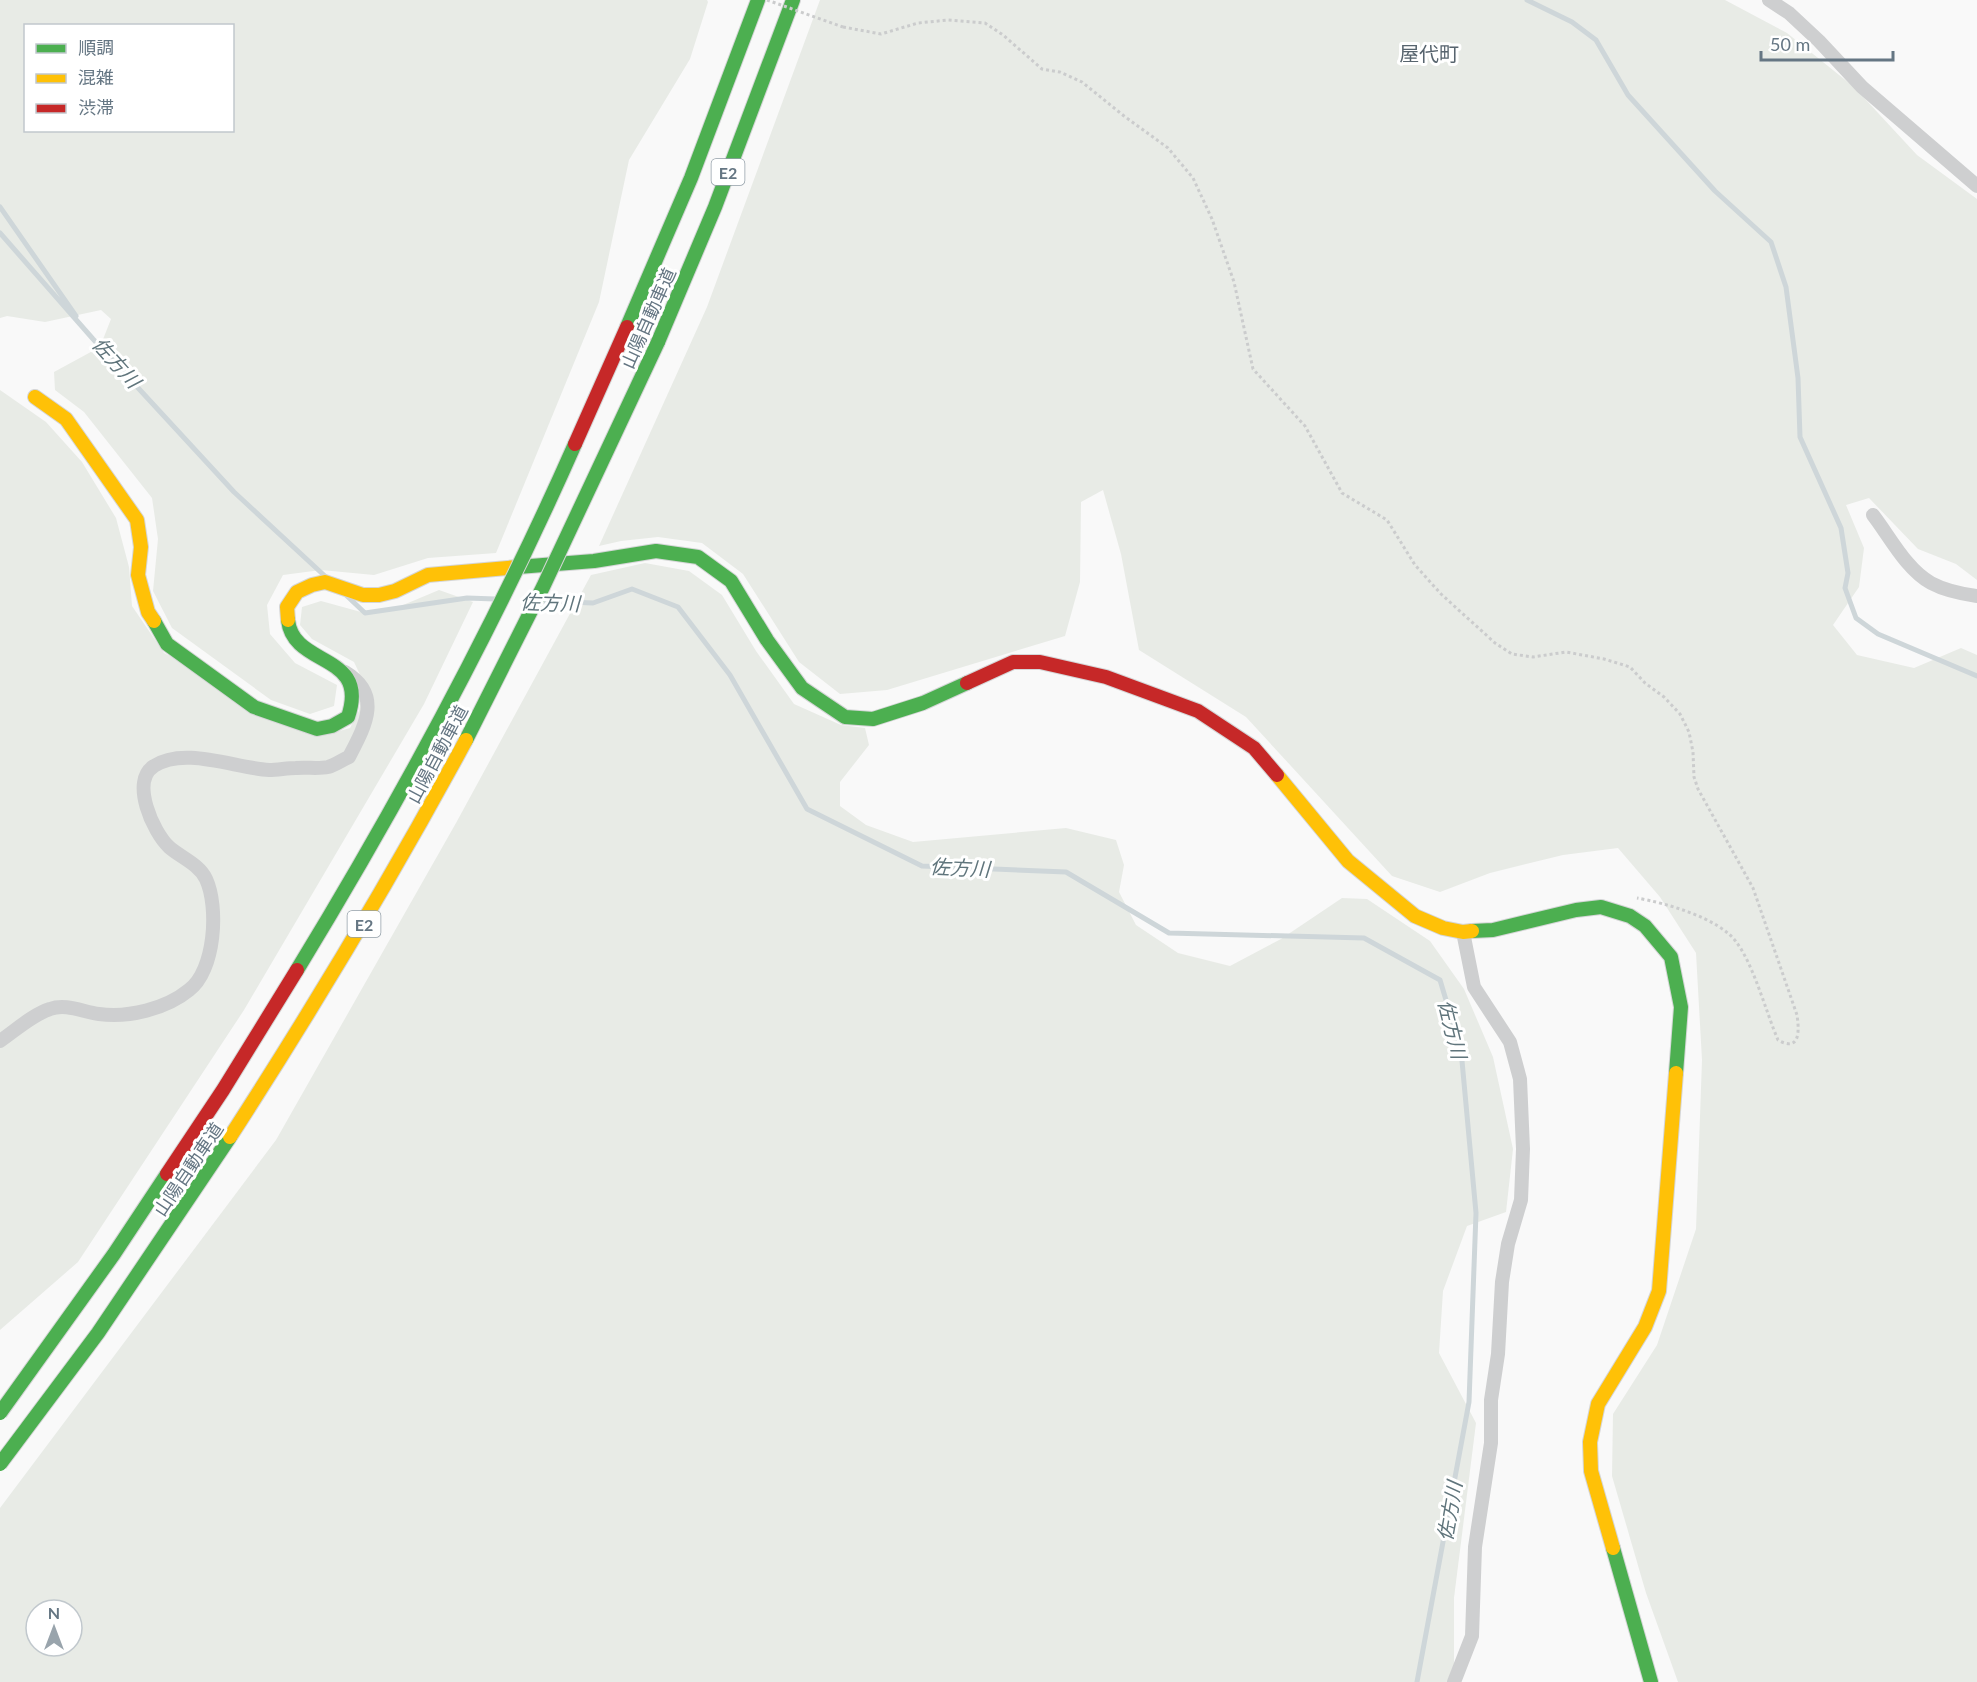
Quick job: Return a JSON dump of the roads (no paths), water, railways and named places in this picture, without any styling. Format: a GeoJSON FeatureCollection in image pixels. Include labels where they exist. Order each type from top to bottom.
{"type":"FeatureCollection","features":[{"type":"Feature","properties":{"kind":"main road","name":"山陽自動車道"},"geometry":{"type":"LineString","coordinates":[[0,1413],[114,1254],[224,1090],[339,901],[439,723],[540,521],[627,327],[691,178],[758,0]]}},
{"type":"Feature","properties":{"kind":"main road","name":"山陽自動車道"},"geometry":{"type":"LineString","coordinates":[[0,1464],[26,1432],[150,1258],[249,1110],[364,924],[471,731],[573,524],[658,342],[715,207],[793,0]]}},
{"type":"Feature","properties":{"kind":"main road"},"geometry":{"type":"LineString","coordinates":[[35,397],[66,419],[112,482],[136,520],[141,547],[138,575],[148,612],[167,644],[254,707],[316,729],[332,726],[348,717],[353,702],[350,683],[341,670],[306,650],[289,630],[287,608],[297,592],[312,585],[325,582],[363,595],[379,595],[395,591],[428,575],[594,561],[656,551],[698,557],[731,581],[767,640],[802,688],[845,717],[873,719],[923,703],[1013,662],[1040,662],[1106,677],[1198,711],[1254,748],[1348,861],[1414,916],[1443,928],[1463,932],[1493,930],[1576,910],[1601,907],[1630,916],[1646,926],[1671,957],[1681,1007],[1659,1291],[1645,1327],[1598,1404],[1590,1442],[1591,1471],[1651,1682]]}},
{"type":"Feature","properties":{"kind":"street"},"geometry":{"type":"LineString","coordinates":[[1769,0],[1789,13],[1862,87],[1977,186]]}},
{"type":"Feature","properties":{"kind":"street"},"geometry":{"type":"LineString","coordinates":[[1873,515],[1914,570],[1932,583],[1963,594],[1977,596]]}},
{"type":"Feature","properties":{"kind":"street"},"geometry":{"type":"LineString","coordinates":[[0,1041],[30,1019],[51,1008],[67,1007],[100,1014],[125,1015],[171,1001],[190,990],[203,974],[208,962],[212,927],[210,895],[206,878],[198,868],[166,845],[153,824],[142,790],[146,775],[151,767],[166,760],[186,757],[270,770],[327,767],[349,757],[366,719],[368,698],[361,684],[341,670]]}},
{"type":"Feature","properties":{"kind":"street"},"geometry":{"type":"LineString","coordinates":[[1454,1682],[1472,1636],[1475,1547],[1491,1443],[1491,1400],[1498,1354],[1502,1282],[1508,1244],[1521,1200],[1523,1149],[1520,1079],[1510,1042],[1474,987],[1463,932]]}},
{"type":"Feature","properties":{"kind":"waterway"},"geometry":{"type":"LineString","coordinates":[[1527,0],[1572,22],[1596,40],[1628,95],[1715,191],[1771,242],[1786,287],[1798,378],[1800,437],[1841,528],[1848,573],[1845,588],[1856,618],[1878,634],[1977,676]]}},
{"type":"Feature","properties":{"kind":"waterway"},"geometry":{"type":"LineString","coordinates":[[0,207],[76,316]]}},
{"type":"Feature","properties":{"kind":"waterway","name":"佐方川"},"geometry":{"type":"LineString","coordinates":[[0,233],[93,339],[234,492],[327,578]]}},
{"type":"Feature","properties":{"kind":"waterway","name":"佐方川"},"geometry":{"type":"LineString","coordinates":[[543,601],[593,603],[632,589],[678,607],[730,675],[807,809],[922,866],[1066,872],[1169,933],[1364,938],[1440,980],[1461,1050],[1476,1213],[1469,1402],[1417,1682]]}},
{"type":"Feature","properties":{"kind":"waterway","name":"佐方川"},"geometry":{"type":"LineString","coordinates":[[347,596],[365,613],[467,598],[495,599]]}},
{"type":"Feature","properties":{"kind":"district","name":"屋代町"},"geometry":{"type":"Point","coordinates":[1429,53]}}]}
